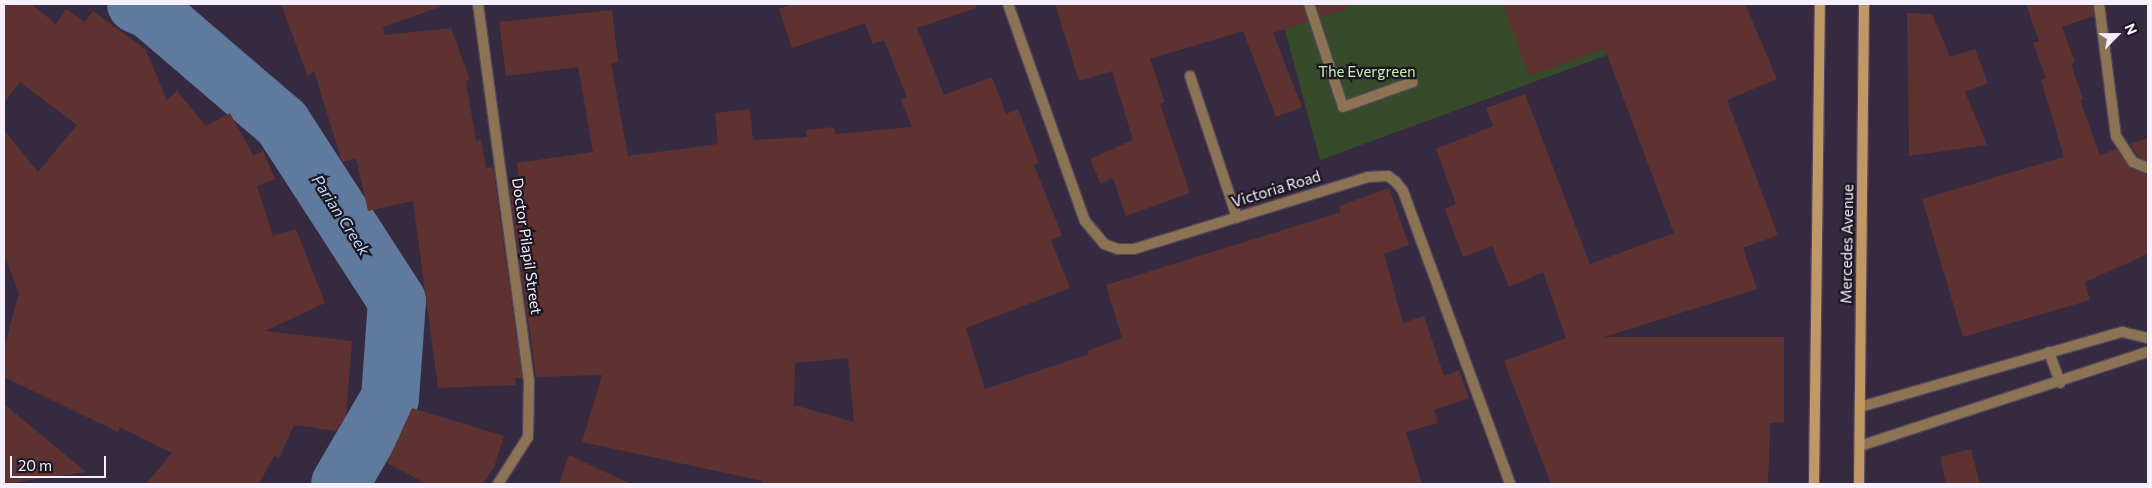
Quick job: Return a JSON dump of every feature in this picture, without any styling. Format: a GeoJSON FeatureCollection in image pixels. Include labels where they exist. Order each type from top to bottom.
{"type":"FeatureCollection","features":[{"type":"Feature","properties":{"kind":"main road","name":"Mercedes Avenue"},"geometry":{"type":"LineString","coordinates":[[1814,484],[1820,4]]}},
{"type":"Feature","properties":{"kind":"main road","name":"Mercedes Avenue"},"geometry":{"type":"LineString","coordinates":[[1859,484],[1864,4]]}},
{"type":"Feature","properties":{"kind":"street","name":"Doctor Pilapil Street"},"geometry":{"type":"LineString","coordinates":[[478,4],[529,380],[528,436],[498,484]]}},
{"type":"Feature","properties":{"kind":"street","name":"Victoria Road"},"geometry":{"type":"LineString","coordinates":[[1008,4],[1085,221],[1093,234],[1104,244],[1118,249],[1134,249],[1368,177],[1388,176],[1396,182],[1403,191],[1510,484]]}},
{"type":"Feature","properties":{"kind":"street"},"geometry":{"type":"LineString","coordinates":[[1309,4],[1343,107],[1413,82]]}},
{"type":"Feature","properties":{"kind":"street"},"geometry":{"type":"LineString","coordinates":[[2099,4],[2116,136],[2133,162],[2148,168]]}},
{"type":"Feature","properties":{"kind":"street"},"geometry":{"type":"LineString","coordinates":[[1190,76],[1237,217]]}},
{"type":"Feature","properties":{"kind":"street"},"geometry":{"type":"LineString","coordinates":[[1860,407],[2122,332],[2148,338]]}},
{"type":"Feature","properties":{"kind":"street"},"geometry":{"type":"LineString","coordinates":[[2049,352],[2060,383]]}},
{"type":"Feature","properties":{"kind":"street"},"geometry":{"type":"LineString","coordinates":[[1860,446],[2060,383],[2148,352]]}},
{"type":"Feature","properties":{"kind":"green space","name":"The Evergreen"},"geometry":{"type":"Polygon","coordinates":[[[1278,4],[1747,4],[1320,160],[1278,4]]]}},
{"type":"Feature","properties":{"kind":"building"},"geometry":{"type":"Polygon","coordinates":[[[4,4],[31,4],[56,24],[66,9],[85,22],[93,11],[146,50],[167,100],[177,91],[206,126],[230,113],[253,155],[263,151],[275,179],[257,186],[273,236],[296,229],[325,303],[265,331],[352,341],[346,416],[336,431],[294,425],[279,458],[274,456],[259,484],[146,484],[172,453],[120,427],[118,432],[4,377],[4,348],[19,293],[4,255],[4,130],[38,172],[77,125],[20,82],[4,103],[4,4]]]}},
{"type":"Feature","properties":{"kind":"building"},"geometry":{"type":"Polygon","coordinates":[[[281,4],[439,4],[440,7],[383,27],[385,35],[451,28],[470,80],[466,81],[476,141],[481,140],[486,168],[493,167],[522,378],[515,378],[516,385],[438,388],[413,201],[368,211],[356,158],[342,162],[314,71],[308,77],[281,4]]]}},
{"type":"Feature","properties":{"kind":"building"},"geometry":{"type":"Polygon","coordinates":[[[794,4],[976,4],[976,8],[917,28],[944,95],[992,77],[1006,114],[1018,109],[1039,163],[1034,165],[1062,235],[1051,240],[1070,288],[966,328],[985,389],[1089,354],[1087,351],[1122,338],[1106,285],[1341,212],[1339,206],[1389,188],[1409,245],[1384,254],[1403,323],[1424,316],[1444,376],[1459,370],[1469,398],[1434,410],[1438,423],[1406,432],[1422,484],[762,484],[763,481],[582,442],[602,375],[536,377],[510,189],[520,186],[517,163],[593,152],[578,67],[506,76],[499,22],[612,10],[618,62],[611,63],[628,156],[718,144],[715,113],[750,109],[753,140],[807,137],[806,130],[834,127],[835,134],[912,127],[901,100],[907,97],[884,40],[873,44],[865,23],[792,48],[779,9],[794,4]],[[848,358],[795,363],[794,405],[854,422],[848,358]]]}},
{"type":"Feature","properties":{"kind":"building"},"geometry":{"type":"Polygon","coordinates":[[[1055,4],[1302,4],[1308,22],[1273,33],[1302,107],[1276,117],[1243,31],[1150,59],[1165,102],[1160,104],[1190,193],[1126,216],[1113,178],[1101,184],[1090,159],[1133,140],[1112,71],[1079,81],[1055,4]]]}},
{"type":"Feature","properties":{"kind":"building"},"geometry":{"type":"Polygon","coordinates":[[[1316,4],[1346,4],[1347,9],[1321,17],[1316,4]]]}},
{"type":"Feature","properties":{"kind":"building"},"geometry":{"type":"Polygon","coordinates":[[[1503,4],[1745,4],[1777,79],[1727,100],[1778,235],[1743,248],[1757,289],[1604,337],[1784,337],[1784,422],[1770,423],[1768,484],[1551,484],[1504,361],[1566,338],[1543,272],[1509,287],[1492,246],[1463,257],[1445,209],[1456,204],[1436,149],[1493,126],[1486,108],[1525,94],[1590,264],[1674,233],[1605,49],[1529,76],[1503,4]]]}},
{"type":"Feature","properties":{"kind":"building"},"geometry":{"type":"Polygon","coordinates":[[[2026,4],[2092,4],[2094,16],[2062,27],[2075,62],[2071,64],[2083,99],[2080,100],[2100,155],[2116,149],[2130,168],[2148,175],[2148,254],[2085,282],[2090,300],[1963,337],[1922,199],[2064,157],[2041,80],[2046,78],[2033,43],[2039,41],[2026,4]]]}},
{"type":"Feature","properties":{"kind":"building"},"geometry":{"type":"Polygon","coordinates":[[[1907,13],[1932,14],[1950,57],[1975,49],[1988,83],[1965,92],[1987,145],[1909,156],[1907,13]]]}},
{"type":"Feature","properties":{"kind":"building"},"geometry":{"type":"Polygon","coordinates":[[[2148,138],[2148,161],[2138,156],[2130,144],[2148,138]]]}},
{"type":"Feature","properties":{"kind":"building"},"geometry":{"type":"Polygon","coordinates":[[[4,404],[86,472],[4,484],[4,404]]]}},
{"type":"Feature","properties":{"kind":"building"},"geometry":{"type":"Polygon","coordinates":[[[412,408],[504,436],[494,467],[483,484],[427,484],[387,463],[412,408]]]}},
{"type":"Feature","properties":{"kind":"building"},"geometry":{"type":"Polygon","coordinates":[[[1971,449],[1980,484],[1946,484],[1940,457],[1971,449]]]}},
{"type":"Feature","properties":{"kind":"building"},"geometry":{"type":"Polygon","coordinates":[[[569,455],[631,484],[559,484],[569,455]]]}},
{"type":"Feature","properties":{"kind":"waterway","name":"Parian Creek"},"geometry":{"type":"LineString","coordinates":[[136,4],[150,10],[282,123],[397,301],[390,398],[340,484]]}}]}
